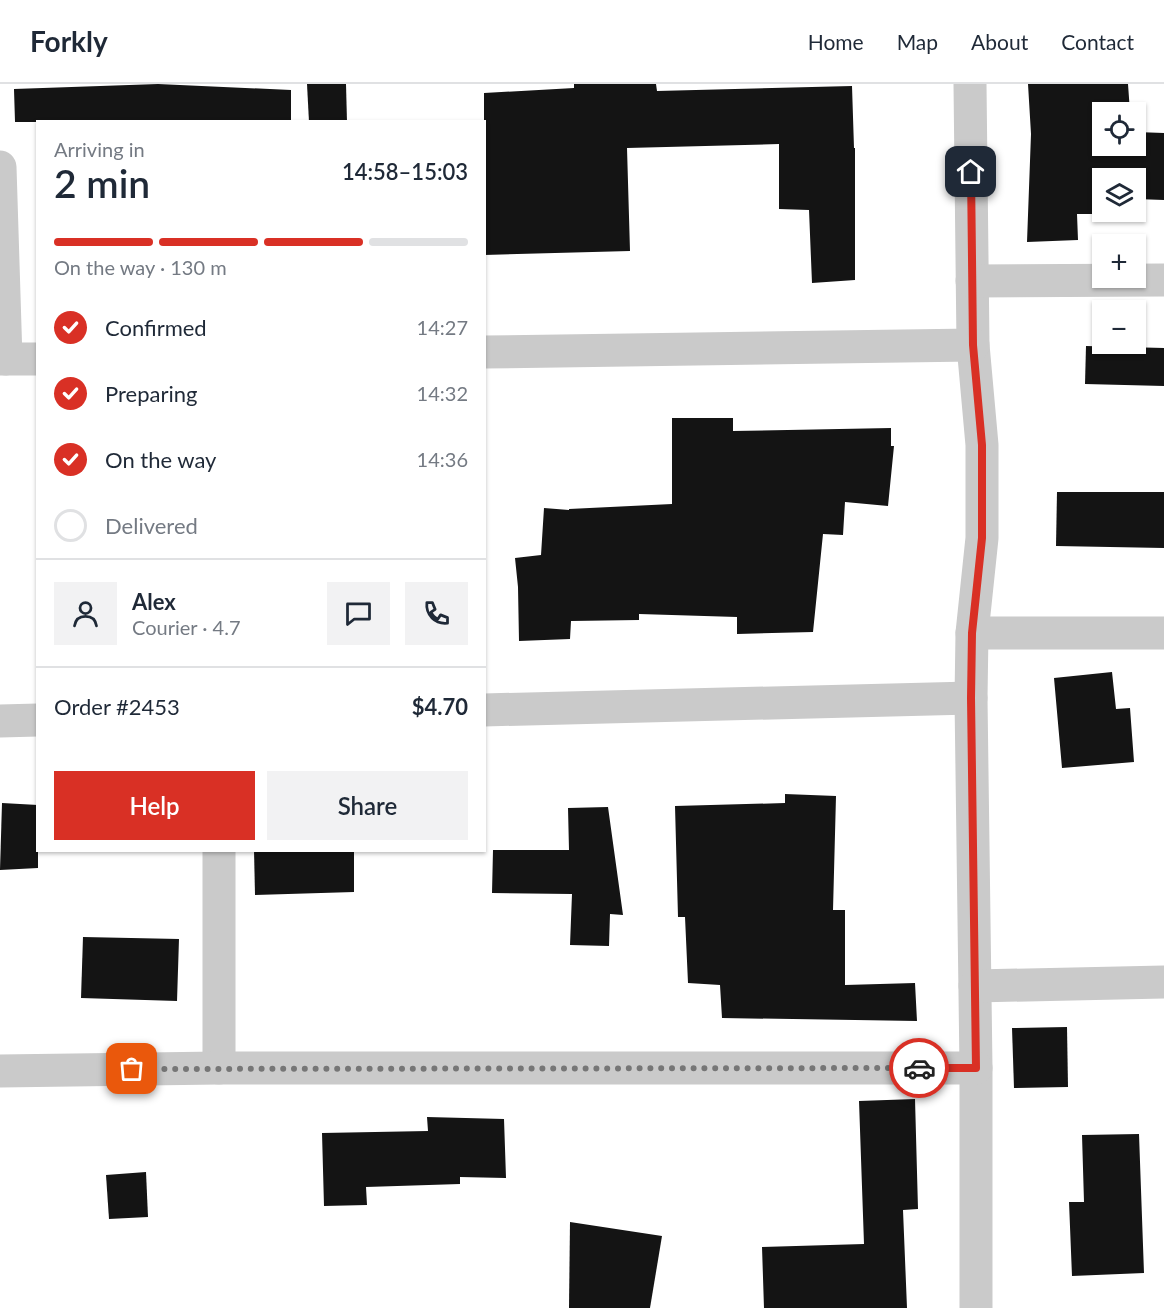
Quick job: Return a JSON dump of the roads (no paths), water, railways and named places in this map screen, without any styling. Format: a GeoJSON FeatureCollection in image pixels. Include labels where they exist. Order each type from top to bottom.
{"type":"FeatureCollection","features":[{"type":"Feature","properties":{"kind":"street"},"geometry":{"type":"LineString","coordinates":[[970,84],[973,345],[982,445],[982,538],[972,633],[971,698],[976,1068],[976,1308]]}},
{"type":"Feature","properties":{"kind":"street"},"geometry":{"type":"LineString","coordinates":[[0,167],[3,359],[36,359]]}},
{"type":"Feature","properties":{"kind":"street"},"geometry":{"type":"LineString","coordinates":[[972,281],[1164,280]]}},
{"type":"Feature","properties":{"kind":"street"},"geometry":{"type":"LineString","coordinates":[[486,352],[973,345]]}},
{"type":"Feature","properties":{"kind":"street"},"geometry":{"type":"LineString","coordinates":[[972,633],[1164,633]]}},
{"type":"Feature","properties":{"kind":"street"},"geometry":{"type":"LineString","coordinates":[[486,710],[971,698]]}},
{"type":"Feature","properties":{"kind":"street"},"geometry":{"type":"LineString","coordinates":[[0,721],[36,720]]}},
{"type":"Feature","properties":{"kind":"street"},"geometry":{"type":"LineString","coordinates":[[219,852],[219,1068]]}},
{"type":"Feature","properties":{"kind":"street"},"geometry":{"type":"LineString","coordinates":[[975,986],[1164,982]]}},
{"type":"Feature","properties":{"kind":"street"},"geometry":{"type":"LineString","coordinates":[[0,1071],[219,1068],[976,1068]]}}]}
